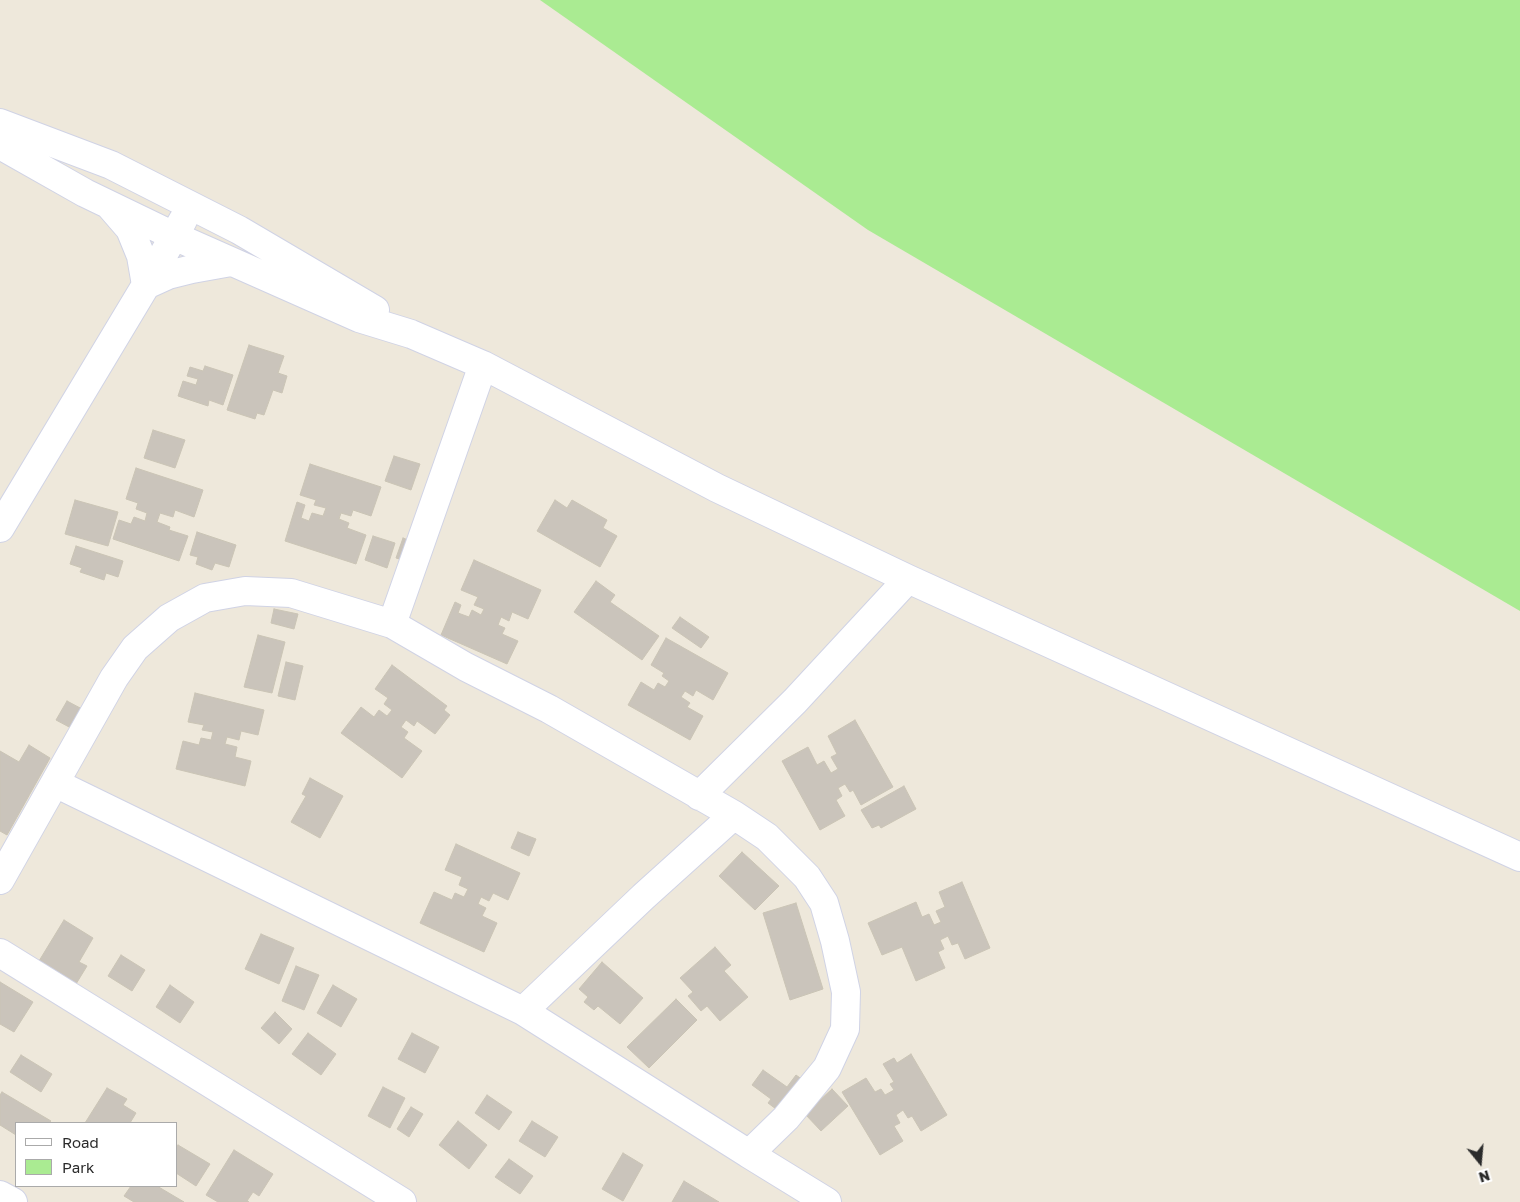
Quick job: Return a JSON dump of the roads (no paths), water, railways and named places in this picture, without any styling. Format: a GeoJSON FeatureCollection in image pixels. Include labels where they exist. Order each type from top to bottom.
{"type":"FeatureCollection","features":[{"type":"Feature","properties":{"kind":"street"},"geometry":{"type":"LineString","coordinates":[[0,123],[111,165],[239,230],[350,294],[411,334]]}},
{"type":"Feature","properties":{"kind":"street"},"geometry":{"type":"LineString","coordinates":[[0,145],[85,193],[174,236],[359,318],[411,334],[483,365],[717,488],[908,579],[1520,857]]}},
{"type":"Feature","properties":{"kind":"street"},"geometry":{"type":"LineString","coordinates":[[109,204],[130,229],[141,256],[146,285]]}},
{"type":"Feature","properties":{"kind":"street"},"geometry":{"type":"LineString","coordinates":[[0,528],[146,285],[191,206]]}},
{"type":"Feature","properties":{"kind":"street"},"geometry":{"type":"LineString","coordinates":[[146,285],[168,275],[231,262]]}},
{"type":"Feature","properties":{"kind":"street"},"geometry":{"type":"LineString","coordinates":[[392,624],[483,365]]}},
{"type":"Feature","properties":{"kind":"street"},"geometry":{"type":"LineString","coordinates":[[699,796],[795,701],[908,579]]}},
{"type":"Feature","properties":{"kind":"street"},"geometry":{"type":"LineString","coordinates":[[0,880],[114,678],[134,648],[169,618],[205,598],[245,591],[291,592],[392,624],[466,667],[549,709],[734,815],[767,837],[807,877],[824,903],[835,941],[846,992],[845,1029],[827,1068],[786,1118],[749,1154]]}},
{"type":"Feature","properties":{"kind":"street"},"geometry":{"type":"LineString","coordinates":[[55,783],[523,1011],[827,1202]]}},
{"type":"Feature","properties":{"kind":"street"},"geometry":{"type":"LineString","coordinates":[[523,1011],[643,897],[734,815]]}},
{"type":"Feature","properties":{"kind":"street"},"geometry":{"type":"LineString","coordinates":[[0,953],[402,1202]]}},
{"type":"Feature","properties":{"kind":"street"},"geometry":{"type":"LineString","coordinates":[[0,1194],[13,1202]]}}]}
